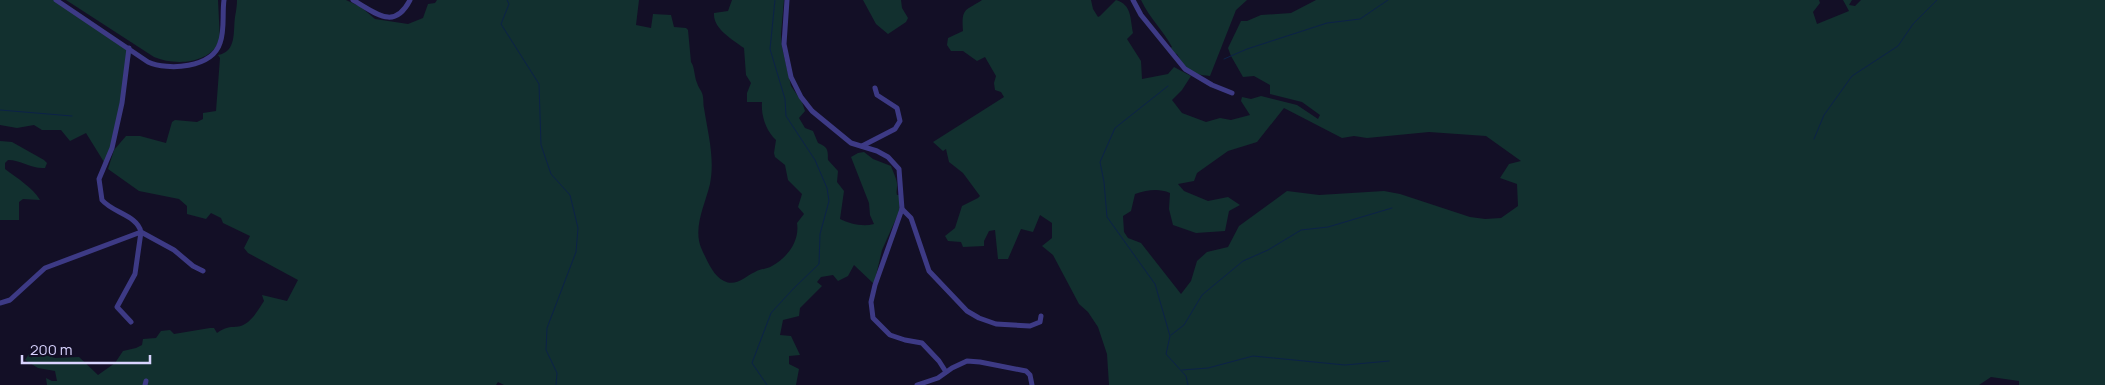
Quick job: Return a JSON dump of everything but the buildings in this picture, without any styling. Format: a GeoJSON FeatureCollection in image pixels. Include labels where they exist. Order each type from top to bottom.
{"type":"FeatureCollection","features":[{"type":"Feature","properties":{"kind":"street"},"geometry":{"type":"LineString","coordinates":[[56,0],[148,62],[165,68],[184,67],[203,60],[217,50],[220,43],[224,0]]}},
{"type":"Feature","properties":{"kind":"street"},"geometry":{"type":"LineString","coordinates":[[353,0],[378,14],[392,18],[403,13],[410,0]]}},
{"type":"Feature","properties":{"kind":"street"},"geometry":{"type":"LineString","coordinates":[[786,0],[784,36],[793,82],[801,96],[812,111],[851,143],[883,154],[897,166],[901,183],[902,209],[875,285],[871,302],[873,318],[890,335],[922,343],[939,360],[946,372]]}},
{"type":"Feature","properties":{"kind":"street"},"geometry":{"type":"LineString","coordinates":[[1133,0],[1141,15],[1185,69],[1214,86],[1232,93]]}},
{"type":"Feature","properties":{"kind":"street"},"geometry":{"type":"LineString","coordinates":[[129,48],[122,103],[112,148],[102,169],[99,184],[102,200],[111,208],[138,224],[141,232],[135,274],[117,307],[131,322]]}},
{"type":"Feature","properties":{"kind":"street"},"geometry":{"type":"LineString","coordinates":[[862,146],[895,129],[900,122],[897,108],[877,95],[875,88]]}},
{"type":"Feature","properties":{"kind":"street"},"geometry":{"type":"LineString","coordinates":[[902,209],[913,223],[925,263],[930,271],[973,315],[987,322],[1009,326],[1034,325],[1040,322],[1041,316]]}},
{"type":"Feature","properties":{"kind":"street"},"geometry":{"type":"LineString","coordinates":[[0,303],[10,300],[45,268],[141,232],[174,250],[203,271]]}},
{"type":"Feature","properties":{"kind":"street"},"geometry":{"type":"LineString","coordinates":[[917,385],[938,378],[961,363],[980,362],[1026,371],[1030,375],[1032,385]]}},
{"type":"Feature","properties":{"kind":"green space"},"geometry":{"type":"Polygon","coordinates":[[[0,0],[54,0],[131,49],[110,150],[104,162],[86,133],[70,141],[61,130],[42,130],[34,125],[17,128],[0,125],[0,0]]]}},
{"type":"Feature","properties":{"kind":"green space"},"geometry":{"type":"Polygon","coordinates":[[[66,0],[218,0],[220,40],[215,48],[200,58],[181,62],[162,60],[154,57],[66,0]]]}},
{"type":"Feature","properties":{"kind":"green space"},"geometry":{"type":"Polygon","coordinates":[[[237,0],[346,0],[361,7],[375,19],[408,24],[423,18],[428,4],[435,3],[437,0],[639,0],[636,25],[651,28],[653,14],[671,15],[674,27],[686,28],[688,30],[691,62],[697,84],[703,95],[710,146],[712,165],[710,184],[699,225],[699,242],[714,272],[720,279],[732,283],[778,263],[791,248],[796,236],[797,223],[804,214],[798,207],[802,194],[788,180],[785,165],[775,157],[776,140],[769,132],[765,123],[762,113],[762,102],[747,102],[747,93],[751,83],[746,75],[744,48],[720,29],[714,13],[728,11],[732,0],[784,0],[781,34],[782,47],[791,86],[802,102],[805,111],[799,118],[805,128],[813,131],[818,143],[826,148],[828,160],[838,171],[837,182],[844,191],[840,219],[857,224],[874,224],[870,215],[869,203],[851,157],[864,152],[873,159],[891,166],[896,179],[897,195],[900,195],[899,212],[882,250],[874,284],[854,265],[848,276],[838,281],[833,275],[821,277],[817,282],[822,286],[800,308],[799,316],[783,320],[780,335],[791,336],[800,355],[789,356],[789,364],[799,369],[796,385],[504,385],[498,382],[496,385],[47,385],[46,378],[57,381],[55,371],[38,368],[25,360],[31,351],[55,358],[79,357],[98,375],[115,363],[123,351],[142,345],[143,339],[156,338],[161,331],[170,330],[174,334],[214,328],[217,333],[226,328],[242,326],[256,314],[264,301],[262,295],[287,301],[298,280],[248,253],[244,248],[250,236],[223,223],[221,218],[211,213],[206,219],[187,214],[187,206],[179,199],[139,191],[108,169],[114,150],[126,136],[140,136],[166,143],[172,122],[175,120],[197,122],[203,119],[203,113],[216,111],[220,58],[218,55],[228,50],[233,40],[237,0]]]}},
{"type":"Feature","properties":{"kind":"green space"},"geometry":{"type":"Polygon","coordinates":[[[863,0],[901,0],[902,8],[908,18],[906,22],[888,34],[876,24],[863,0]]]}},
{"type":"Feature","properties":{"kind":"green space"},"geometry":{"type":"Polygon","coordinates":[[[982,0],[1091,0],[1093,9],[1098,17],[1116,0],[1121,2],[1128,9],[1133,33],[1127,39],[1141,61],[1142,79],[1168,74],[1174,67],[1191,76],[1182,90],[1172,100],[1182,113],[1206,122],[1220,118],[1231,120],[1250,115],[1241,101],[1242,97],[1251,99],[1261,96],[1297,105],[1318,119],[1320,115],[1302,102],[1270,94],[1270,85],[1254,76],[1243,77],[1228,48],[1241,21],[1247,21],[1261,15],[1291,13],[1316,0],[1819,0],[1820,3],[1813,12],[1817,24],[1849,11],[1843,0],[1852,0],[1849,5],[1855,6],[1861,0],[2105,0],[2105,385],[2019,385],[2019,381],[1991,377],[1979,385],[1109,385],[1107,354],[1098,327],[1088,312],[1079,304],[1053,255],[1042,246],[1052,238],[1052,223],[1040,215],[1033,232],[1021,229],[1008,259],[998,259],[995,230],[989,231],[984,241],[984,246],[963,247],[961,242],[948,241],[945,236],[955,228],[962,206],[980,196],[963,173],[949,162],[946,149],[943,151],[933,142],[1004,97],[1001,92],[995,90],[996,76],[985,57],[977,61],[963,51],[951,51],[947,45],[948,38],[963,31],[963,18],[968,8],[982,0]],[[1284,108],[1257,142],[1228,151],[1197,173],[1194,181],[1178,184],[1184,191],[1208,201],[1228,197],[1240,205],[1229,211],[1225,231],[1196,233],[1173,225],[1169,209],[1170,193],[1157,190],[1135,194],[1131,211],[1123,216],[1124,232],[1128,238],[1141,243],[1181,294],[1191,281],[1197,261],[1207,252],[1228,247],[1239,226],[1287,191],[1319,195],[1384,191],[1400,194],[1470,217],[1485,219],[1501,218],[1518,206],[1517,184],[1500,178],[1509,164],[1521,161],[1486,136],[1429,132],[1367,138],[1354,136],[1342,138],[1284,108]]]}},
{"type":"Feature","properties":{"kind":"green space"},"geometry":{"type":"Polygon","coordinates":[[[1141,0],[1247,0],[1236,10],[1210,76],[1193,73],[1177,54],[1173,53],[1170,48],[1172,47],[1141,0]]]}},
{"type":"Feature","properties":{"kind":"green space"},"geometry":{"type":"Polygon","coordinates":[[[0,141],[12,142],[47,163],[45,168],[13,160],[8,160],[5,163],[5,169],[29,187],[40,200],[23,199],[19,202],[19,220],[0,220],[0,141]]]}},
{"type":"Feature","properties":{"kind":"waterway"},"geometry":{"type":"LineString","coordinates":[[507,0],[509,4],[501,24],[539,84],[541,145],[551,174],[570,195],[578,228],[576,252],[547,328],[546,350],[557,373],[556,385]]}},
{"type":"Feature","properties":{"kind":"waterway"},"geometry":{"type":"LineString","coordinates":[[767,385],[752,363],[771,313],[819,264],[820,234],[829,201],[827,188],[815,160],[786,116],[785,99],[770,49],[775,0]]}},
{"type":"Feature","properties":{"kind":"waterway"},"geometry":{"type":"LineString","coordinates":[[1224,59],[1247,49],[1327,23],[1360,19],[1388,0]]}},
{"type":"Feature","properties":{"kind":"waterway"},"geometry":{"type":"LineString","coordinates":[[1814,139],[1824,115],[1852,76],[1898,46],[1913,24],[1937,0]]}},
{"type":"Feature","properties":{"kind":"waterway"},"geometry":{"type":"LineString","coordinates":[[1168,86],[1115,128],[1100,162],[1107,217],[1155,284],[1170,336],[1166,354],[1186,376],[1188,385]]}},
{"type":"Feature","properties":{"kind":"waterway"},"geometry":{"type":"LineString","coordinates":[[0,110],[72,116]]}},
{"type":"Feature","properties":{"kind":"waterway"},"geometry":{"type":"LineString","coordinates":[[1171,335],[1184,325],[1202,295],[1243,261],[1268,250],[1301,230],[1328,227],[1392,208]]}},
{"type":"Feature","properties":{"kind":"waterway"},"geometry":{"type":"LineString","coordinates":[[1182,370],[1208,368],[1253,356],[1345,365],[1389,361]]}}]}
